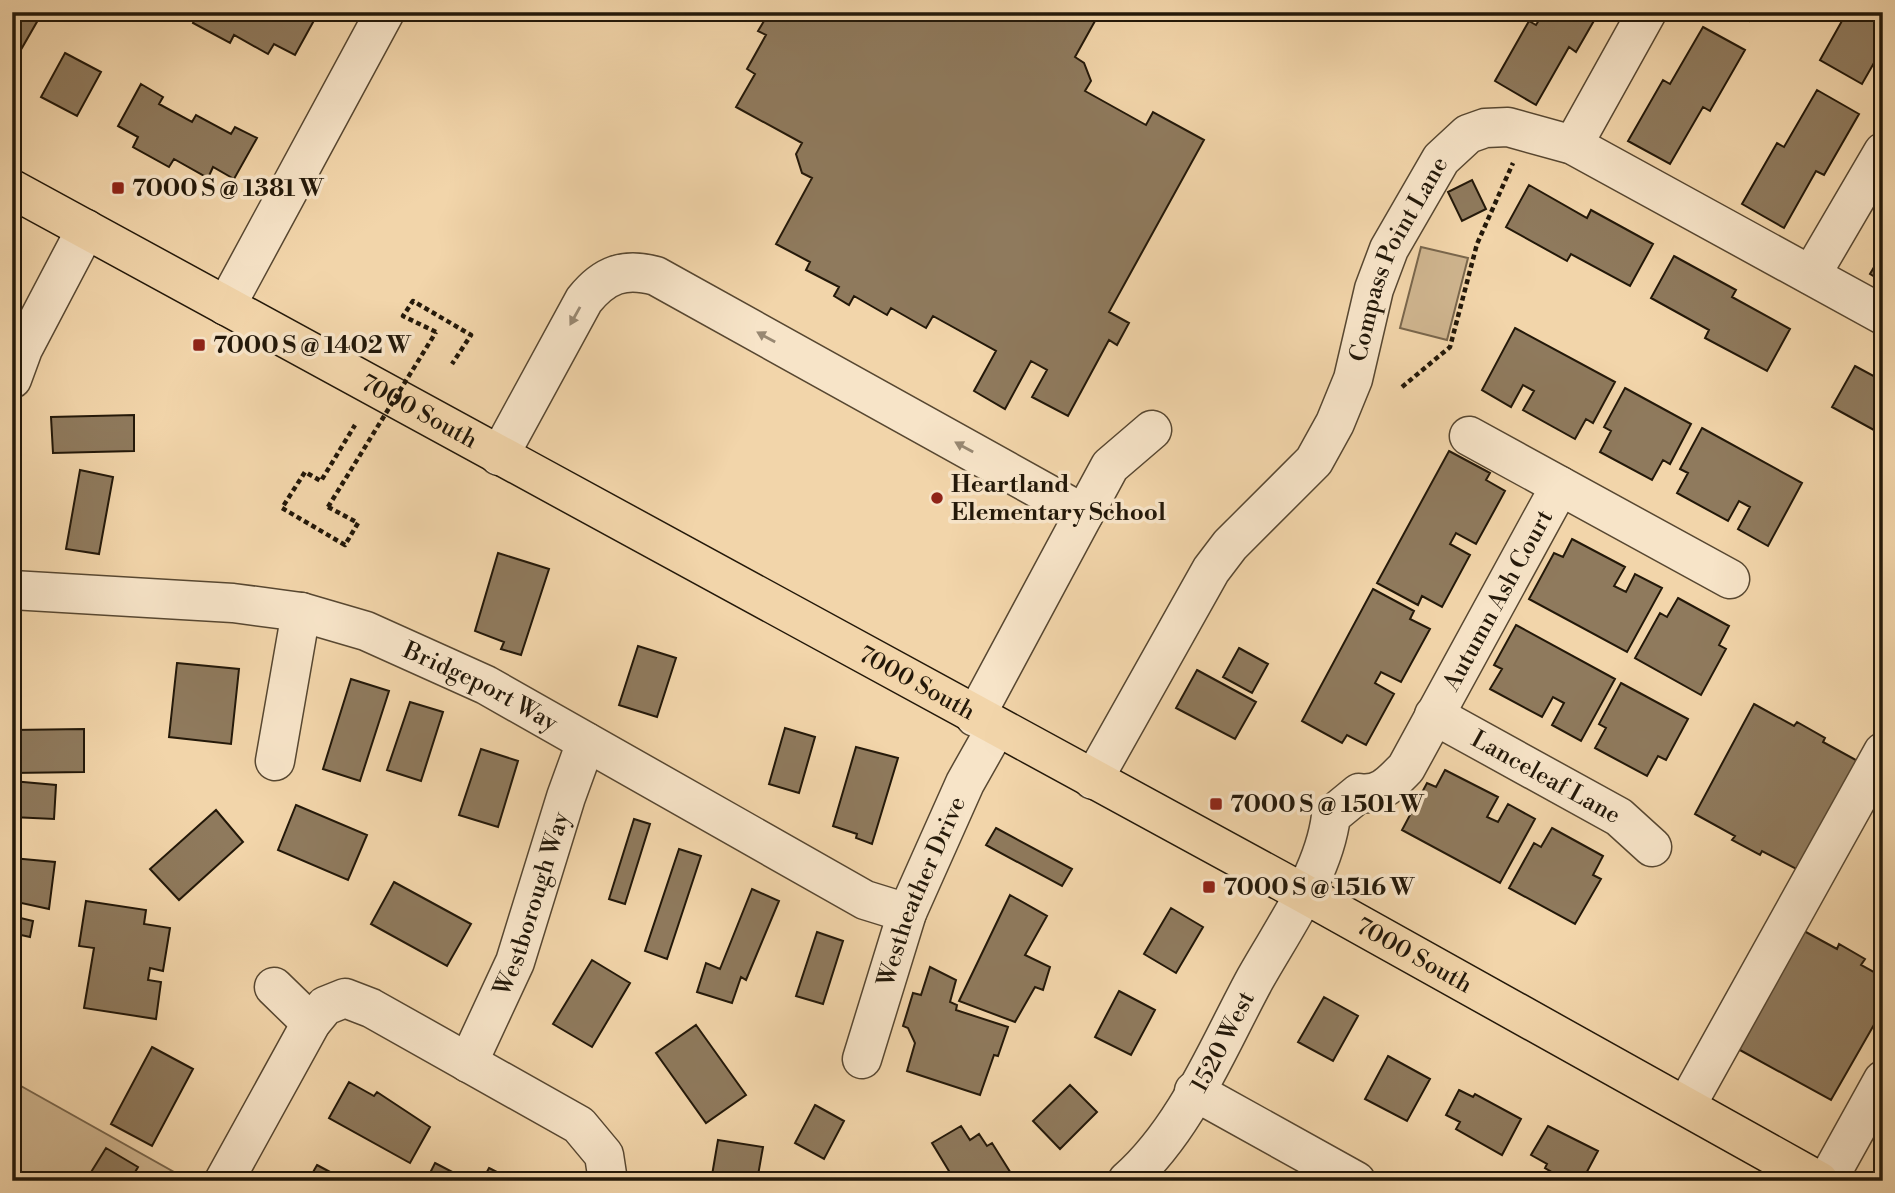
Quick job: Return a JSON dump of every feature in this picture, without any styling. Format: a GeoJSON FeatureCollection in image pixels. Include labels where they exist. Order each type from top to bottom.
{"type":"FeatureCollection","features":[{"type":"Feature","properties":{"kind":"main road","name":"7000 South"},"geometry":{"type":"LineString","coordinates":[[12,188],[985,722],[1303,893],[1819,1181]]}},
{"type":"Feature","properties":{"kind":"street"},"geometry":{"type":"LineString","coordinates":[[226,306],[385,12]]}},
{"type":"Feature","properties":{"kind":"street"},"geometry":{"type":"LineString","coordinates":[[1573,145],[1647,12]]}},
{"type":"Feature","properties":{"kind":"street","name":"Compass Point Lane"},"geometry":{"type":"LineString","coordinates":[[1093,780],[1211,570],[1230,545],[1314,461],[1335,423],[1353,379],[1380,268],[1441,159],[1468,134],[1485,128],[1508,127],[1573,145],[1883,315]]}},
{"type":"Feature","properties":{"kind":"street"},"geometry":{"type":"LineString","coordinates":[[1811,275],[1883,152]]}},
{"type":"Feature","properties":{"kind":"street"},"geometry":{"type":"LineString","coordinates":[[12,379],[23,349],[86,229]]}},
{"type":"Feature","properties":{"kind":"street"},"geometry":{"type":"LineString","coordinates":[[499,456],[584,300],[596,284],[613,274],[636,270],[656,276],[1084,514]]}},
{"type":"Feature","properties":{"kind":"street","name":"Westheather Drive"},"geometry":{"type":"LineString","coordinates":[[862,1059],[907,913],[965,783],[985,722],[1048,583],[1110,466],[1152,430]]}},
{"type":"Feature","properties":{"kind":"street","name":"Autumn Ash Court"},"geometry":{"type":"LineString","coordinates":[[1303,893],[1329,836],[1331,816],[1342,804],[1359,793],[1373,795],[1388,786],[1406,768],[1560,486],[1469,436]]}},
{"type":"Feature","properties":{"kind":"street"},"geometry":{"type":"LineString","coordinates":[[1560,486],[1730,579]]}},
{"type":"Feature","properties":{"kind":"street","name":"Bridgeport Way"},"geometry":{"type":"LineString","coordinates":[[12,590],[233,603],[301,612],[366,631],[427,656],[486,685],[865,900],[907,913]]}},
{"type":"Feature","properties":{"kind":"street"},"geometry":{"type":"LineString","coordinates":[[275,761],[301,612]]}},
{"type":"Feature","properties":{"kind":"street","name":"Lanceleaf Lane"},"geometry":{"type":"LineString","coordinates":[[1434,715],[1619,817],[1651,847]]}},
{"type":"Feature","properties":{"kind":"street","name":"Westborough Way"},"geometry":{"type":"LineString","coordinates":[[468,1063],[514,962],[586,742]]}},
{"type":"Feature","properties":{"kind":"street"},"geometry":{"type":"LineString","coordinates":[[1686,1105],[1883,752]]}},
{"type":"Feature","properties":{"kind":"street","name":"1520 West"},"geometry":{"type":"LineString","coordinates":[[1127,1181],[1167,1136],[1303,893]]}},
{"type":"Feature","properties":{"kind":"street"},"geometry":{"type":"LineString","coordinates":[[274,987],[311,1023]]}},
{"type":"Feature","properties":{"kind":"street"},"geometry":{"type":"LineString","coordinates":[[225,1181],[311,1023],[325,1006],[345,998],[371,1009],[579,1125],[604,1155],[608,1181]]}},
{"type":"Feature","properties":{"kind":"street"},"geometry":{"type":"LineString","coordinates":[[1827,1181],[1883,1080]]}},
{"type":"Feature","properties":{"kind":"street"},"geometry":{"type":"LineString","coordinates":[[1194,1091],[1356,1181]]}},
{"type":"Feature","properties":{"kind":"path"},"geometry":{"type":"LineString","coordinates":[[1402,387],[1450,347],[1477,244],[1514,159]]}},
{"type":"Feature","properties":{"kind":"path"},"geometry":{"type":"LineString","coordinates":[[355,425],[321,481],[305,472],[282,508],[345,545],[358,523],[328,507],[436,332],[403,316],[413,301],[471,335],[452,364]]}},
{"type":"Feature","properties":{"kind":"shaded area"},"geometry":{"type":"Polygon","coordinates":[[[1421,247],[1468,258],[1447,340],[1400,328],[1421,247]]]}},
{"type":"Feature","properties":{"kind":"shaded area"},"geometry":{"type":"Polygon","coordinates":[[[12,1081],[190,1181],[12,1181],[12,1081]]]}},
{"type":"Feature","properties":{"kind":"building"},"geometry":{"type":"Polygon","coordinates":[[[14,12],[24,12],[38,20],[15,60],[12,58],[14,12]]]}},
{"type":"Feature","properties":{"kind":"building"},"geometry":{"type":"Polygon","coordinates":[[[197,12],[313,12],[317,15],[295,55],[274,44],[268,54],[234,35],[230,43],[193,23],[197,12]]]}},
{"type":"Feature","properties":{"kind":"building"},"geometry":{"type":"Polygon","coordinates":[[[778,12],[1100,12],[1075,57],[1084,63],[1091,81],[1085,91],[1146,125],[1153,112],[1204,140],[1109,312],[1129,323],[1117,345],[1109,340],[1068,416],[1032,397],[1047,370],[1031,361],[1005,409],[974,391],[996,351],[933,316],[926,328],[891,308],[887,315],[854,296],[849,305],[834,296],[839,287],[806,270],[810,262],[776,244],[812,178],[802,173],[796,154],[802,143],[736,107],[755,74],[747,69],[766,35],[758,31],[767,16],[774,20],[778,12]]]}},
{"type":"Feature","properties":{"kind":"building"},"geometry":{"type":"Polygon","coordinates":[[[1544,12],[1599,12],[1576,52],[1569,47],[1536,105],[1495,81],[1529,21],[1536,25],[1544,12]]]}},
{"type":"Feature","properties":{"kind":"building"},"geometry":{"type":"Polygon","coordinates":[[[1733,12],[1754,12],[1749,21],[1733,12]]]}},
{"type":"Feature","properties":{"kind":"building"},"geometry":{"type":"Polygon","coordinates":[[[1847,12],[1883,12],[1883,47],[1862,84],[1820,60],[1847,12]]]}},
{"type":"Feature","properties":{"kind":"building"},"geometry":{"type":"Polygon","coordinates":[[[1703,27],[1745,50],[1710,111],[1703,107],[1670,164],[1628,141],[1663,80],[1670,84],[1703,27]]]}},
{"type":"Feature","properties":{"kind":"building"},"geometry":{"type":"Polygon","coordinates":[[[65,53],[101,72],[77,116],[41,97],[65,53]]]}},
{"type":"Feature","properties":{"kind":"building"},"geometry":{"type":"Polygon","coordinates":[[[141,84],[163,97],[159,104],[192,122],[196,115],[231,134],[235,127],[257,138],[234,179],[213,167],[208,178],[174,159],[169,167],[133,147],[138,137],[118,126],[141,84]]]}},
{"type":"Feature","properties":{"kind":"building"},"geometry":{"type":"Polygon","coordinates":[[[1817,90],[1859,114],[1824,175],[1816,171],[1784,228],[1742,204],[1777,143],[1784,147],[1817,90]]]}},
{"type":"Feature","properties":{"kind":"building"},"geometry":{"type":"Polygon","coordinates":[[[1472,180],[1486,209],[1462,221],[1448,192],[1472,180]]]}},
{"type":"Feature","properties":{"kind":"building"},"geometry":{"type":"Polygon","coordinates":[[[1529,185],[1587,218],[1591,210],[1653,244],[1630,286],[1571,254],[1567,261],[1506,227],[1529,185]]]}},
{"type":"Feature","properties":{"kind":"building"},"geometry":{"type":"Polygon","coordinates":[[[1883,252],[1883,282],[1870,274],[1883,252]]]}},
{"type":"Feature","properties":{"kind":"building"},"geometry":{"type":"Polygon","coordinates":[[[1674,256],[1736,290],[1732,297],[1790,329],[1767,371],[1705,338],[1709,330],[1651,298],[1674,256]]]}},
{"type":"Feature","properties":{"kind":"building"},"geometry":{"type":"Polygon","coordinates":[[[1515,328],[1615,382],[1593,423],[1586,419],[1575,439],[1523,410],[1534,391],[1523,385],[1511,407],[1482,390],[1515,328]]]}},
{"type":"Feature","properties":{"kind":"building"},"geometry":{"type":"Polygon","coordinates":[[[1855,366],[1883,381],[1883,435],[1832,407],[1855,366]]]}},
{"type":"Feature","properties":{"kind":"building"},"geometry":{"type":"Polygon","coordinates":[[[1625,388],[1691,424],[1670,464],[1663,460],[1652,480],[1600,452],[1611,431],[1604,427],[1625,388]]]}},
{"type":"Feature","properties":{"kind":"building"},"geometry":{"type":"Polygon","coordinates":[[[134,415],[134,451],[53,453],[51,417],[134,415]]]}},
{"type":"Feature","properties":{"kind":"building"},"geometry":{"type":"Polygon","coordinates":[[[1702,428],[1802,483],[1768,546],[1738,529],[1750,507],[1739,501],[1728,521],[1677,493],[1688,473],[1680,469],[1702,428]]]}},
{"type":"Feature","properties":{"kind":"building"},"geometry":{"type":"Polygon","coordinates":[[[1449,451],[1490,473],[1486,480],[1505,491],[1476,544],[1456,533],[1450,544],[1470,555],[1442,607],[1422,596],[1418,605],[1377,583],[1449,451]]]}},
{"type":"Feature","properties":{"kind":"building"},"geometry":{"type":"Polygon","coordinates":[[[80,470],[113,477],[99,554],[66,549],[80,470]]]}},
{"type":"Feature","properties":{"kind":"building"},"geometry":{"type":"Polygon","coordinates":[[[1572,539],[1625,567],[1614,586],[1626,592],[1635,574],[1662,588],[1627,652],[1529,599],[1554,553],[1563,557],[1572,539]]]}},
{"type":"Feature","properties":{"kind":"building"},"geometry":{"type":"Polygon","coordinates":[[[498,553],[549,569],[521,655],[501,649],[504,642],[475,631],[498,553]]]}},
{"type":"Feature","properties":{"kind":"building"},"geometry":{"type":"Polygon","coordinates":[[[1373,589],[1414,611],[1410,619],[1430,629],[1401,682],[1381,672],[1375,683],[1394,694],[1366,745],[1347,735],[1342,743],[1302,721],[1373,589]]]}},
{"type":"Feature","properties":{"kind":"building"},"geometry":{"type":"Polygon","coordinates":[[[1678,598],[1729,626],[1719,645],[1726,649],[1701,695],[1635,658],[1660,613],[1667,617],[1678,598]]]}},
{"type":"Feature","properties":{"kind":"building"},"geometry":{"type":"Polygon","coordinates":[[[1516,625],[1615,679],[1581,741],[1552,725],[1564,703],[1553,697],[1542,717],[1490,689],[1502,669],[1494,665],[1516,625]]]}},
{"type":"Feature","properties":{"kind":"building"},"geometry":{"type":"Polygon","coordinates":[[[638,646],[676,658],[657,717],[619,705],[638,646]]]}},
{"type":"Feature","properties":{"kind":"building"},"geometry":{"type":"Polygon","coordinates":[[[1239,648],[1268,664],[1252,693],[1223,677],[1239,648]]]}},
{"type":"Feature","properties":{"kind":"building"},"geometry":{"type":"Polygon","coordinates":[[[177,663],[239,669],[231,744],[169,737],[177,663]]]}},
{"type":"Feature","properties":{"kind":"building"},"geometry":{"type":"Polygon","coordinates":[[[1197,670],[1256,702],[1235,739],[1176,708],[1197,670]]]}},
{"type":"Feature","properties":{"kind":"building"},"geometry":{"type":"Polygon","coordinates":[[[351,679],[389,691],[360,781],[323,769],[351,679]]]}},
{"type":"Feature","properties":{"kind":"building"},"geometry":{"type":"Polygon","coordinates":[[[1621,683],[1688,719],[1666,760],[1658,756],[1647,776],[1595,748],[1606,728],[1599,724],[1621,683]]]}},
{"type":"Feature","properties":{"kind":"building"},"geometry":{"type":"Polygon","coordinates":[[[410,702],[443,712],[421,781],[387,770],[410,702]]]}},
{"type":"Feature","properties":{"kind":"building"},"geometry":{"type":"Polygon","coordinates":[[[1754,704],[1794,726],[1797,722],[1825,738],[1823,742],[1863,764],[1804,873],[1762,851],[1760,855],[1732,840],[1735,836],[1695,814],[1754,704]]]}},
{"type":"Feature","properties":{"kind":"building"},"geometry":{"type":"Polygon","coordinates":[[[785,728],[815,737],[799,793],[769,784],[785,728]]]}},
{"type":"Feature","properties":{"kind":"building"},"geometry":{"type":"Polygon","coordinates":[[[84,729],[84,772],[12,773],[12,730],[84,729]]]}},
{"type":"Feature","properties":{"kind":"building"},"geometry":{"type":"Polygon","coordinates":[[[856,747],[898,758],[872,844],[856,838],[857,834],[833,826],[856,747]]]}},
{"type":"Feature","properties":{"kind":"building"},"geometry":{"type":"Polygon","coordinates":[[[481,749],[518,761],[498,827],[459,815],[481,749]]]}},
{"type":"Feature","properties":{"kind":"building"},"geometry":{"type":"Polygon","coordinates":[[[1445,770],[1498,797],[1487,817],[1498,822],[1508,804],[1535,819],[1500,883],[1402,830],[1427,783],[1436,787],[1445,770]]]}},
{"type":"Feature","properties":{"kind":"building"},"geometry":{"type":"Polygon","coordinates":[[[12,781],[56,785],[54,819],[12,817],[12,781]]]}},
{"type":"Feature","properties":{"kind":"building"},"geometry":{"type":"Polygon","coordinates":[[[296,805],[367,835],[348,880],[278,850],[296,805]]]}},
{"type":"Feature","properties":{"kind":"building"},"geometry":{"type":"Polygon","coordinates":[[[216,810],[243,842],[179,900],[150,869],[216,810]]]}},
{"type":"Feature","properties":{"kind":"building"},"geometry":{"type":"Polygon","coordinates":[[[634,819],[650,824],[625,904],[609,899],[634,819]]]}},
{"type":"Feature","properties":{"kind":"building"},"geometry":{"type":"Polygon","coordinates":[[[996,828],[1072,869],[1062,886],[986,845],[996,828]]]}},
{"type":"Feature","properties":{"kind":"building"},"geometry":{"type":"Polygon","coordinates":[[[1552,828],[1603,856],[1593,875],[1601,879],[1575,924],[1509,888],[1534,843],[1541,847],[1552,828]]]}},
{"type":"Feature","properties":{"kind":"building"},"geometry":{"type":"Polygon","coordinates":[[[679,849],[701,856],[667,959],[645,951],[679,849]]]}},
{"type":"Feature","properties":{"kind":"building"},"geometry":{"type":"Polygon","coordinates":[[[12,858],[55,862],[49,909],[12,901],[12,858]]]}},
{"type":"Feature","properties":{"kind":"building"},"geometry":{"type":"Polygon","coordinates":[[[394,882],[471,924],[447,966],[371,924],[394,882]]]}},
{"type":"Feature","properties":{"kind":"building"},"geometry":{"type":"Polygon","coordinates":[[[752,889],[779,901],[746,980],[741,977],[732,1003],[697,992],[706,963],[720,969],[752,889]]]}},
{"type":"Feature","properties":{"kind":"building"},"geometry":{"type":"Polygon","coordinates":[[[1010,895],[1047,916],[1025,955],[1050,967],[1043,990],[1035,987],[1015,1022],[959,1001],[1010,895]]]}},
{"type":"Feature","properties":{"kind":"building"},"geometry":{"type":"Polygon","coordinates":[[[86,901],[146,910],[144,924],[170,928],[163,971],[150,968],[148,980],[161,982],[156,1019],[84,1008],[94,948],[79,946],[86,901]]]}},
{"type":"Feature","properties":{"kind":"building"},"geometry":{"type":"Polygon","coordinates":[[[1171,908],[1203,927],[1176,973],[1144,954],[1171,908]]]}},
{"type":"Feature","properties":{"kind":"building"},"geometry":{"type":"Polygon","coordinates":[[[12,916],[33,921],[30,937],[12,933],[12,916]]]}},
{"type":"Feature","properties":{"kind":"building"},"geometry":{"type":"Polygon","coordinates":[[[1804,931],[1837,949],[1839,944],[1865,959],[1861,965],[1883,977],[1883,1009],[1831,1100],[1738,1049],[1804,931]]]}},
{"type":"Feature","properties":{"kind":"building"},"geometry":{"type":"Polygon","coordinates":[[[817,932],[843,941],[823,1004],[796,996],[817,932]]]}},
{"type":"Feature","properties":{"kind":"building"},"geometry":{"type":"Polygon","coordinates":[[[592,960],[630,983],[592,1047],[553,1024],[592,960]]]}},
{"type":"Feature","properties":{"kind":"building"},"geometry":{"type":"Polygon","coordinates":[[[930,967],[956,980],[950,1002],[957,1005],[956,1010],[1008,1027],[998,1056],[994,1055],[980,1095],[907,1071],[915,1043],[908,1028],[903,1026],[913,993],[921,995],[930,967]]]}},
{"type":"Feature","properties":{"kind":"building"},"geometry":{"type":"Polygon","coordinates":[[[1119,991],[1155,1010],[1131,1055],[1095,1037],[1119,991]]]}},
{"type":"Feature","properties":{"kind":"building"},"geometry":{"type":"Polygon","coordinates":[[[1324,997],[1358,1016],[1333,1061],[1298,1042],[1324,997]]]}},
{"type":"Feature","properties":{"kind":"building"},"geometry":{"type":"Polygon","coordinates":[[[696,1025],[746,1095],[706,1123],[656,1053],[696,1025]]]}},
{"type":"Feature","properties":{"kind":"building"},"geometry":{"type":"Polygon","coordinates":[[[152,1047],[193,1069],[152,1146],[111,1124],[152,1047]]]}},
{"type":"Feature","properties":{"kind":"building"},"geometry":{"type":"Polygon","coordinates":[[[1388,1056],[1430,1079],[1407,1121],[1365,1099],[1388,1056]]]}},
{"type":"Feature","properties":{"kind":"building"},"geometry":{"type":"Polygon","coordinates":[[[349,1082],[374,1096],[377,1092],[430,1127],[410,1163],[329,1118],[349,1082]]]}},
{"type":"Feature","properties":{"kind":"building"},"geometry":{"type":"Polygon","coordinates":[[[1070,1085],[1097,1112],[1060,1149],[1033,1121],[1070,1085]]]}},
{"type":"Feature","properties":{"kind":"building"},"geometry":{"type":"Polygon","coordinates":[[[1459,1090],[1473,1097],[1475,1094],[1521,1119],[1502,1155],[1456,1129],[1460,1122],[1446,1115],[1459,1090]]]}},
{"type":"Feature","properties":{"kind":"building"},"geometry":{"type":"Polygon","coordinates":[[[815,1105],[844,1121],[824,1159],[795,1143],[815,1105]]]}},
{"type":"Feature","properties":{"kind":"building"},"geometry":{"type":"Polygon","coordinates":[[[961,1126],[970,1140],[979,1134],[987,1146],[992,1143],[1012,1175],[1002,1181],[955,1181],[932,1143],[961,1126]]]}},
{"type":"Feature","properties":{"kind":"building"},"geometry":{"type":"Polygon","coordinates":[[[1548,1126],[1598,1151],[1582,1181],[1567,1181],[1545,1168],[1547,1164],[1531,1155],[1548,1126]]]}},
{"type":"Feature","properties":{"kind":"building"},"geometry":{"type":"Polygon","coordinates":[[[718,1140],[763,1147],[757,1181],[711,1181],[718,1140]]]}},
{"type":"Feature","properties":{"kind":"building"},"geometry":{"type":"Polygon","coordinates":[[[106,1148],[138,1167],[130,1181],[93,1181],[88,1177],[106,1148]]]}},
{"type":"Feature","properties":{"kind":"building"},"geometry":{"type":"Polygon","coordinates":[[[435,1163],[468,1180],[468,1181],[426,1181],[435,1163]]]}},
{"type":"Feature","properties":{"kind":"building"},"geometry":{"type":"Polygon","coordinates":[[[317,1165],[347,1181],[308,1181],[317,1165]]]}},
{"type":"Feature","properties":{"kind":"building"},"geometry":{"type":"Polygon","coordinates":[[[489,1168],[511,1179],[513,1174],[523,1179],[482,1181],[489,1168]]]}},
{"type":"Feature","properties":{"kind":"place","name":"7000 S @ 1381 W"},"geometry":{"type":"Point","coordinates":[118,188]}},
{"type":"Feature","properties":{"kind":"place","name":"7000 S @ 1402 W"},"geometry":{"type":"Point","coordinates":[199,345]}},
{"type":"Feature","properties":{"kind":"place","name":"Heartland Elementary School"},"geometry":{"type":"Point","coordinates":[937,498]}},
{"type":"Feature","properties":{"kind":"place","name":"7000 S @ 1501 W"},"geometry":{"type":"Point","coordinates":[1216,804]}},
{"type":"Feature","properties":{"kind":"place","name":"7000 S @ 1516 W"},"geometry":{"type":"Point","coordinates":[1209,887]}}]}
